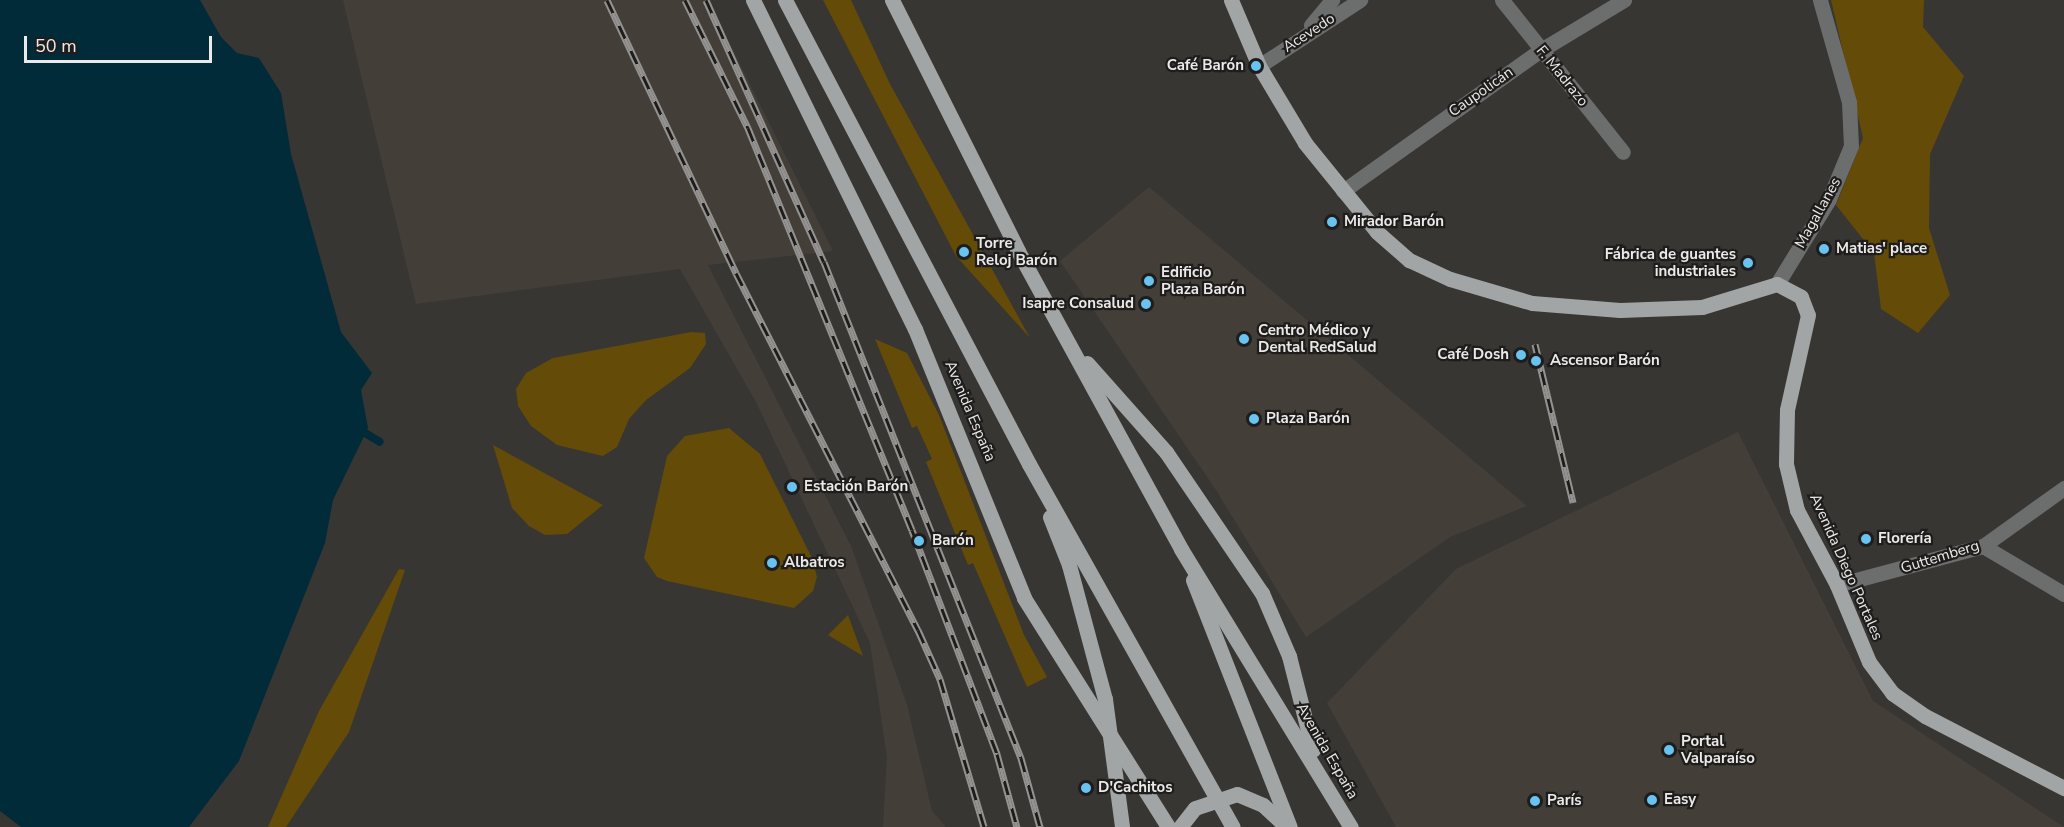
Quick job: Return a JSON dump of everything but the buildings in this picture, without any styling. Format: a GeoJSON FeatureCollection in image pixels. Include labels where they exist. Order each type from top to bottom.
{"type":"FeatureCollection","features":[{"type":"Feature","properties":{"kind":"main road","name":"Avenida España"},"geometry":{"type":"LineString","coordinates":[[753,0],[915,329],[1024,598],[1168,827]]}},
{"type":"Feature","properties":{"kind":"main road"},"geometry":{"type":"LineString","coordinates":[[785,0],[1029,464],[1233,827]]}},
{"type":"Feature","properties":{"kind":"main road","name":"Avenida España"},"geometry":{"type":"LineString","coordinates":[[892,0],[1068,341],[1181,549],[1318,767],[1348,823]]}},
{"type":"Feature","properties":{"kind":"main road"},"geometry":{"type":"LineString","coordinates":[[1231,0],[1259,66],[1305,143],[1343,191],[1409,260],[1450,279],[1532,303],[1620,310],[1702,308],[1777,284]]}},
{"type":"Feature","properties":{"kind":"main road","name":"Avenida Diego Portales"},"geometry":{"type":"LineString","coordinates":[[1777,284],[1801,297],[1808,315],[1786,410],[1786,464],[1797,510],[1837,585],[1869,662],[1892,693],[2064,788]]}},
{"type":"Feature","properties":{"kind":"main road"},"geometry":{"type":"LineString","coordinates":[[1068,341],[1166,452],[1262,593],[1289,656],[1318,767]]}},
{"type":"Feature","properties":{"kind":"main road"},"geometry":{"type":"LineString","coordinates":[[1029,464],[1092,643],[1122,827]]}},
{"type":"Feature","properties":{"kind":"main road","name":"Avenida España"},"geometry":{"type":"LineString","coordinates":[[1181,549],[1289,827]]}},
{"type":"Feature","properties":{"kind":"main road"},"geometry":{"type":"LineString","coordinates":[[1180,827],[1195,808],[1236,794],[1263,805],[1289,827]]}},
{"type":"Feature","properties":{"kind":"street"},"geometry":{"type":"LineString","coordinates":[[1299,38],[1332,0]]}},
{"type":"Feature","properties":{"kind":"street","name":"Acevedo"},"geometry":{"type":"LineString","coordinates":[[1259,66],[1360,0]]}},
{"type":"Feature","properties":{"kind":"street","name":"F. Madrazo"},"geometry":{"type":"LineString","coordinates":[[1502,0],[1623,152]]}},
{"type":"Feature","properties":{"kind":"street","name":"Caupolicán"},"geometry":{"type":"LineString","coordinates":[[1343,191],[1541,50],[1624,0]]}},
{"type":"Feature","properties":{"kind":"street","name":"Magallanes"},"geometry":{"type":"LineString","coordinates":[[1777,284],[1829,199],[1851,146],[1849,102],[1820,0]]}},
{"type":"Feature","properties":{"kind":"street","name":"Guttemberg"},"geometry":{"type":"LineString","coordinates":[[1837,585],[1983,546],[2064,488]]}},
{"type":"Feature","properties":{"kind":"street"},"geometry":{"type":"LineString","coordinates":[[1983,546],[2064,594]]}},
{"type":"Feature","properties":{"kind":"shaded area"},"geometry":{"type":"Polygon","coordinates":[[[343,0],[708,0],[833,251],[708,265],[851,546],[907,705],[932,811],[946,827],[883,827],[887,757],[870,643],[756,402],[680,269],[416,304],[343,0]]]}},
{"type":"Feature","properties":{"kind":"shaded area"},"geometry":{"type":"Polygon","coordinates":[[[823,0],[851,0],[890,84],[1030,338],[956,256],[823,0]]]}},
{"type":"Feature","properties":{"kind":"shaded area"},"geometry":{"type":"Polygon","coordinates":[[[1831,0],[1924,0],[1923,27],[1964,76],[1930,154],[1929,228],[1950,295],[1918,333],[1881,309],[1874,253],[1836,205],[1863,138],[1831,0]]]}},
{"type":"Feature","properties":{"kind":"shaded area"},"geometry":{"type":"Polygon","coordinates":[[[1149,187],[1527,506],[1450,537],[1306,637],[1216,490],[1060,261],[1149,187]]]}},
{"type":"Feature","properties":{"kind":"shaded area"},"geometry":{"type":"Polygon","coordinates":[[[691,332],[705,333],[706,344],[690,368],[646,400],[629,419],[617,447],[603,456],[557,445],[531,426],[518,406],[516,389],[526,373],[553,358],[691,332]]]}},
{"type":"Feature","properties":{"kind":"shaded area"},"geometry":{"type":"Polygon","coordinates":[[[875,339],[907,353],[939,415],[1024,635],[1047,677],[1027,687],[973,563],[968,565],[926,462],[932,459],[917,426],[912,428],[875,339]]]}},
{"type":"Feature","properties":{"kind":"shaded area"},"geometry":{"type":"Polygon","coordinates":[[[729,428],[760,454],[813,560],[817,577],[813,591],[794,608],[667,581],[657,577],[644,558],[667,456],[685,436],[729,428]]]}},
{"type":"Feature","properties":{"kind":"shaded area"},"geometry":{"type":"Polygon","coordinates":[[[1738,432],[1873,701],[2064,827],[1396,827],[1327,703],[1456,569],[1738,432]]]}},
{"type":"Feature","properties":{"kind":"shaded area"},"geometry":{"type":"Polygon","coordinates":[[[493,445],[603,505],[567,534],[545,535],[529,526],[512,508],[493,445]]]}},
{"type":"Feature","properties":{"kind":"shaded area"},"geometry":{"type":"Polygon","coordinates":[[[399,569],[405,570],[349,732],[286,827],[268,827],[319,711],[399,569]]]}},
{"type":"Feature","properties":{"kind":"shaded area"},"geometry":{"type":"Polygon","coordinates":[[[848,615],[863,656],[828,635],[848,615]]]}},
{"type":"Feature","properties":{"kind":"water"},"geometry":{"type":"Polygon","coordinates":[[[0,0],[200,0],[221,37],[237,53],[259,58],[281,93],[291,154],[341,332],[372,373],[361,390],[368,428],[333,500],[325,543],[239,761],[189,827],[21,827],[0,811],[0,0]]]}},
{"type":"Feature","properties":{"kind":"waterway"},"geometry":{"type":"LineString","coordinates":[[365,433],[380,442]]}},
{"type":"Feature","properties":{"kind":"railway"},"geometry":{"type":"LineString","coordinates":[[607,0],[736,273],[918,630],[940,679],[984,827]]}},
{"type":"Feature","properties":{"kind":"railway"},"geometry":{"type":"LineString","coordinates":[[685,0],[748,128],[912,530],[997,754],[1017,827]]}},
{"type":"Feature","properties":{"kind":"railway"},"geometry":{"type":"LineString","coordinates":[[706,0],[824,262],[1021,758],[1040,827]]}},
{"type":"Feature","properties":{"kind":"railway"},"geometry":{"type":"LineString","coordinates":[[1535,344],[1573,502]]}},
{"type":"Feature","properties":{"kind":"place","name":"Café Barón"},"geometry":{"type":"Point","coordinates":[1256,66]}},
{"type":"Feature","properties":{"kind":"place","name":"Mirador Barón"},"geometry":{"type":"Point","coordinates":[1332,222]}},
{"type":"Feature","properties":{"kind":"place","name":"Matias' place"},"geometry":{"type":"Point","coordinates":[1824,249]}},
{"type":"Feature","properties":{"kind":"place","name":"Torre Reloj Barón"},"geometry":{"type":"Point","coordinates":[964,252]}},
{"type":"Feature","properties":{"kind":"place","name":"Fábrica de guantes industriales"},"geometry":{"type":"Point","coordinates":[1748,263]}},
{"type":"Feature","properties":{"kind":"place","name":"Edificio Plaza Barón"},"geometry":{"type":"Point","coordinates":[1149,281]}},
{"type":"Feature","properties":{"kind":"place","name":"Isapre Consalud"},"geometry":{"type":"Point","coordinates":[1146,304]}},
{"type":"Feature","properties":{"kind":"place","name":"Centro Médico y Dental RedSalud"},"geometry":{"type":"Point","coordinates":[1244,339]}},
{"type":"Feature","properties":{"kind":"place","name":"Café Dosh"},"geometry":{"type":"Point","coordinates":[1521,355]}},
{"type":"Feature","properties":{"kind":"place","name":"Ascensor Barón"},"geometry":{"type":"Point","coordinates":[1536,361]}},
{"type":"Feature","properties":{"kind":"place","name":"Plaza Barón"},"geometry":{"type":"Point","coordinates":[1254,419]}},
{"type":"Feature","properties":{"kind":"place","name":"Estación Barón"},"geometry":{"type":"Point","coordinates":[792,487]}},
{"type":"Feature","properties":{"kind":"place","name":"Florería"},"geometry":{"type":"Point","coordinates":[1866,539]}},
{"type":"Feature","properties":{"kind":"place","name":"Barón"},"geometry":{"type":"Point","coordinates":[919,541]}},
{"type":"Feature","properties":{"kind":"place","name":"Albatros"},"geometry":{"type":"Point","coordinates":[772,563]}},
{"type":"Feature","properties":{"kind":"place","name":"Portal Valparaíso"},"geometry":{"type":"Point","coordinates":[1669,750]}},
{"type":"Feature","properties":{"kind":"place","name":"D'Cachitos"},"geometry":{"type":"Point","coordinates":[1086,788]}},
{"type":"Feature","properties":{"kind":"place","name":"Easy"},"geometry":{"type":"Point","coordinates":[1652,800]}},
{"type":"Feature","properties":{"kind":"place","name":"París"},"geometry":{"type":"Point","coordinates":[1535,801]}}]}
